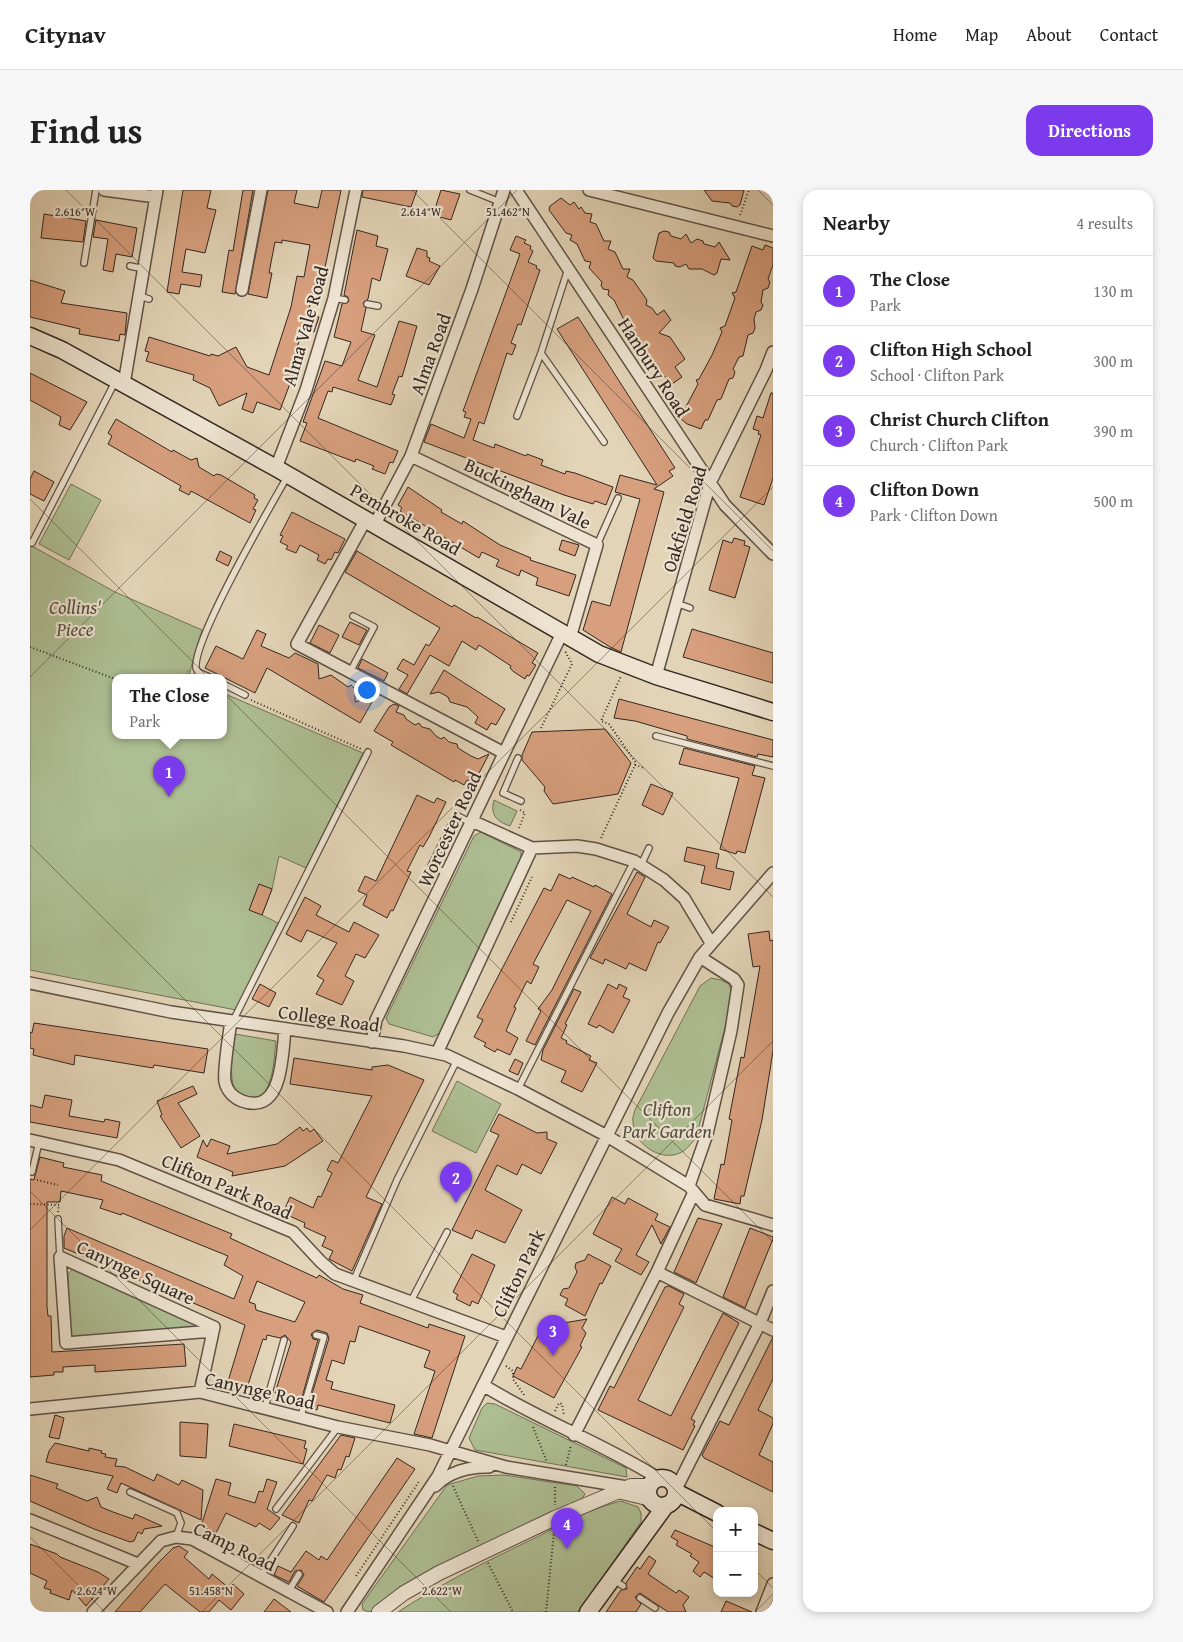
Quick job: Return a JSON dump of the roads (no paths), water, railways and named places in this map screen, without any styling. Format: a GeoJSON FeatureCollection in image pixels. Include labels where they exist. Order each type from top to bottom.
{"type":"FeatureCollection","features":[{"type":"Feature","properties":{"kind":"main road","name":"Pembroke Road"},"geometry":{"type":"LineString","coordinates":[[30,336],[62,350],[282,471],[599,654],[656,676],[773,712]]}},
{"type":"Feature","properties":{"kind":"main road"},"geometry":{"type":"LineString","coordinates":[[588,1612],[618,1583],[652,1525],[661,1493],[711,1510]]}},
{"type":"Feature","properties":{"kind":"main road"},"geometry":{"type":"LineString","coordinates":[[758,1534],[773,1541]]}},
{"type":"Feature","properties":{"kind":"street"},"geometry":{"type":"LineString","coordinates":[[104,190],[156,194],[144,269],[144,298],[120,382]]}},
{"type":"Feature","properties":{"kind":"street"},"geometry":{"type":"LineString","coordinates":[[242,290],[261,190]]}},
{"type":"Feature","properties":{"kind":"street","name":"Alma Vale Road"},"geometry":{"type":"LineString","coordinates":[[282,471],[306,390],[339,299],[356,190]]}},
{"type":"Feature","properties":{"kind":"street","name":"Alma Road"},"geometry":{"type":"LineString","coordinates":[[350,672],[297,644],[412,456],[472,289],[504,190]]}},
{"type":"Feature","properties":{"kind":"street","name":"Hanbury Road"},"geometry":{"type":"LineString","coordinates":[[516,190],[725,505],[771,549]]}},
{"type":"Feature","properties":{"kind":"street"},"geometry":{"type":"LineString","coordinates":[[589,190],[773,236]]}},
{"type":"Feature","properties":{"kind":"street","name":"Oakfield Road"},"geometry":{"type":"LineString","coordinates":[[656,676],[710,483],[770,371],[773,352]]}},
{"type":"Feature","properties":{"kind":"street","name":"Buckingham Vale"},"geometry":{"type":"LineString","coordinates":[[412,456],[597,545],[566,635]]}},
{"type":"Feature","properties":{"kind":"street","name":"Worcester Road"},"geometry":{"type":"LineString","coordinates":[[372,1042],[376,1020],[504,753],[566,635]]}},
{"type":"Feature","properties":{"kind":"street"},"geometry":{"type":"LineString","coordinates":[[350,672],[504,753]]}},
{"type":"Feature","properties":{"kind":"street"},"geometry":{"type":"LineString","coordinates":[[472,822],[532,848],[553,845],[596,849],[637,863],[664,880],[684,898],[711,943]]}},
{"type":"Feature","properties":{"kind":"street"},"geometry":{"type":"LineString","coordinates":[[436,1053],[532,848]]}},
{"type":"Feature","properties":{"kind":"street","name":"Clifton Park"},"geometry":{"type":"LineString","coordinates":[[347,1612],[424,1498],[450,1452],[668,1013],[700,957],[772,877]]}},
{"type":"Feature","properties":{"kind":"street"},"geometry":{"type":"LineString","coordinates":[[574,1435],[657,1272],[691,1189],[707,1134],[731,1031],[738,985],[734,979],[700,957]]}},
{"type":"Feature","properties":{"kind":"street","name":"College Road"},"geometry":{"type":"LineString","coordinates":[[30,982],[171,1012],[436,1053],[457,1060],[518,1089],[607,1136],[691,1189],[705,1205],[773,1225]]}},
{"type":"Feature","properties":{"kind":"street"},"geometry":{"type":"LineString","coordinates":[[232,1021],[225,1082],[232,1096],[252,1104],[265,1101],[276,1089],[286,1030]]}},
{"type":"Feature","properties":{"kind":"street","name":"Clifton Park Road"},"geometry":{"type":"LineString","coordinates":[[35,1141],[119,1160],[293,1232],[321,1262],[336,1274],[353,1282],[506,1337]]}},
{"type":"Feature","properties":{"kind":"street","name":"Canynge Square"},"geometry":{"type":"LineString","coordinates":[[60,1257],[214,1327],[213,1331],[66,1343],[60,1257]]}},
{"type":"Feature","properties":{"kind":"street"},"geometry":{"type":"LineString","coordinates":[[657,1272],[773,1330]]}},
{"type":"Feature","properties":{"kind":"street"},"geometry":{"type":"LineString","coordinates":[[661,1493],[760,1323],[773,1291]]}},
{"type":"Feature","properties":{"kind":"street"},"geometry":{"type":"LineString","coordinates":[[200,1392],[213,1331]]}},
{"type":"Feature","properties":{"kind":"street"},"geometry":{"type":"LineString","coordinates":[[483,1385],[527,1411],[620,1458],[661,1493]]}},
{"type":"Feature","properties":{"kind":"street","name":"Canynge Road"},"geometry":{"type":"LineString","coordinates":[[30,1409],[200,1392],[301,1416],[338,1427],[430,1445],[506,1467]]}},
{"type":"Feature","properties":{"kind":"street"},"geometry":{"type":"LineString","coordinates":[[424,1498],[448,1476],[477,1467],[506,1467],[623,1489]]}},
{"type":"Feature","properties":{"kind":"street"},"geometry":{"type":"LineString","coordinates":[[592,1482],[600,1499]]}},
{"type":"Feature","properties":{"kind":"street"},"geometry":{"type":"LineString","coordinates":[[379,1612],[404,1593],[439,1573],[555,1518],[623,1489],[637,1485],[661,1493]]}},
{"type":"Feature","properties":{"kind":"street"},"geometry":{"type":"LineString","coordinates":[[30,1520],[138,1564]]}},
{"type":"Feature","properties":{"kind":"street","name":"Camp Road"},"geometry":{"type":"LineString","coordinates":[[93,1612],[161,1541],[176,1537],[192,1539],[327,1612]]}},
{"type":"Feature","properties":{"kind":"street"},"geometry":{"type":"LineString","coordinates":[[762,1612],[773,1584]]}},
{"type":"Feature","properties":{"kind":"lane"},"geometry":{"type":"LineString","coordinates":[[84,263],[96,190]]}},
{"type":"Feature","properties":{"kind":"lane"},"geometry":{"type":"LineString","coordinates":[[470,190],[500,202]]}},
{"type":"Feature","properties":{"kind":"lane"},"geometry":{"type":"LineString","coordinates":[[130,266],[144,269]]}},
{"type":"Feature","properties":{"kind":"lane"},"geometry":{"type":"LineString","coordinates":[[517,416],[541,353],[568,268]]}},
{"type":"Feature","properties":{"kind":"lane"},"geometry":{"type":"LineString","coordinates":[[367,304],[378,306]]}},
{"type":"Feature","properties":{"kind":"lane"},"geometry":{"type":"LineString","coordinates":[[541,353],[604,442]]}},
{"type":"Feature","properties":{"kind":"lane"},"geometry":{"type":"LineString","coordinates":[[30,542],[32,543],[120,382]]}},
{"type":"Feature","properties":{"kind":"lane"},"geometry":{"type":"LineString","coordinates":[[202,674],[198,672],[196,668],[199,650],[282,471]]}},
{"type":"Feature","properties":{"kind":"lane"},"geometry":{"type":"LineString","coordinates":[[597,545],[618,498]]}},
{"type":"Feature","properties":{"kind":"lane"},"geometry":{"type":"LineString","coordinates":[[676,603],[690,608]]}},
{"type":"Feature","properties":{"kind":"lane"},"geometry":{"type":"LineString","coordinates":[[350,672],[374,627],[353,616]]}},
{"type":"Feature","properties":{"kind":"lane"},"geometry":{"type":"LineString","coordinates":[[227,686],[245,695]]}},
{"type":"Feature","properties":{"kind":"lane"},"geometry":{"type":"LineString","coordinates":[[656,736],[773,766]]}},
{"type":"Feature","properties":{"kind":"lane"},"geometry":{"type":"LineString","coordinates":[[232,1021],[368,752]]}},
{"type":"Feature","properties":{"kind":"lane"},"geometry":{"type":"LineString","coordinates":[[518,758],[503,793],[521,801]]}},
{"type":"Feature","properties":{"kind":"lane"},"geometry":{"type":"LineString","coordinates":[[447,873],[431,866],[456,815],[472,822]]}},
{"type":"Feature","properties":{"kind":"lane"},"geometry":{"type":"LineString","coordinates":[[518,1089],[637,863],[649,848]]}},
{"type":"Feature","properties":{"kind":"lane"},"geometry":{"type":"LineString","coordinates":[[353,1282],[397,1180],[457,1060]]}},
{"type":"Feature","properties":{"kind":"lane"},"geometry":{"type":"LineString","coordinates":[[31,1175],[35,1141]]}},
{"type":"Feature","properties":{"kind":"lane"},"geometry":{"type":"LineString","coordinates":[[58,1219],[60,1257]]}},
{"type":"Feature","properties":{"kind":"lane"},"geometry":{"type":"LineString","coordinates":[[410,1303],[447,1232]]}},
{"type":"Feature","properties":{"kind":"lane"},"geometry":{"type":"LineString","coordinates":[[301,1416],[324,1337],[316,1335]]}},
{"type":"Feature","properties":{"kind":"lane"},"geometry":{"type":"LineString","coordinates":[[265,1407],[284,1340]]}},
{"type":"Feature","properties":{"kind":"lane"},"geometry":{"type":"LineString","coordinates":[[276,1509],[338,1427]]}},
{"type":"Feature","properties":{"kind":"lane"},"geometry":{"type":"LineString","coordinates":[[130,1492],[177,1513],[181,1523],[176,1537]]}},
{"type":"Feature","properties":{"kind":"lane"},"geometry":{"type":"LineString","coordinates":[[260,1577],[293,1526]]}},
{"type":"Feature","properties":{"kind":"lane"},"geometry":{"type":"LineString","coordinates":[[288,1592],[299,1574]]}},
{"type":"Feature","properties":{"kind":"lane"},"geometry":{"type":"LineString","coordinates":[[640,1598],[655,1608]]}},
{"type":"Feature","properties":{"kind":"place","name":"The Close"},"geometry":{"type":"Point","coordinates":[169,797]}},
{"type":"Feature","properties":{"kind":"place","name":"Clifton High School"},"geometry":{"type":"Point","coordinates":[456,1203]}},
{"type":"Feature","properties":{"kind":"place","name":"Christ Church Clifton"},"geometry":{"type":"Point","coordinates":[553,1356]}},
{"type":"Feature","properties":{"kind":"place","name":"Clifton Down"},"geometry":{"type":"Point","coordinates":[567,1549]}},
{"type":"Feature","properties":{"kind":"park label","name":"Collins' Piece"},"geometry":{"type":"Point","coordinates":[75,618]}},
{"type":"Feature","properties":{"kind":"park label","name":"Clifton Park Garden"},"geometry":{"type":"Point","coordinates":[667,1120]}}]}
